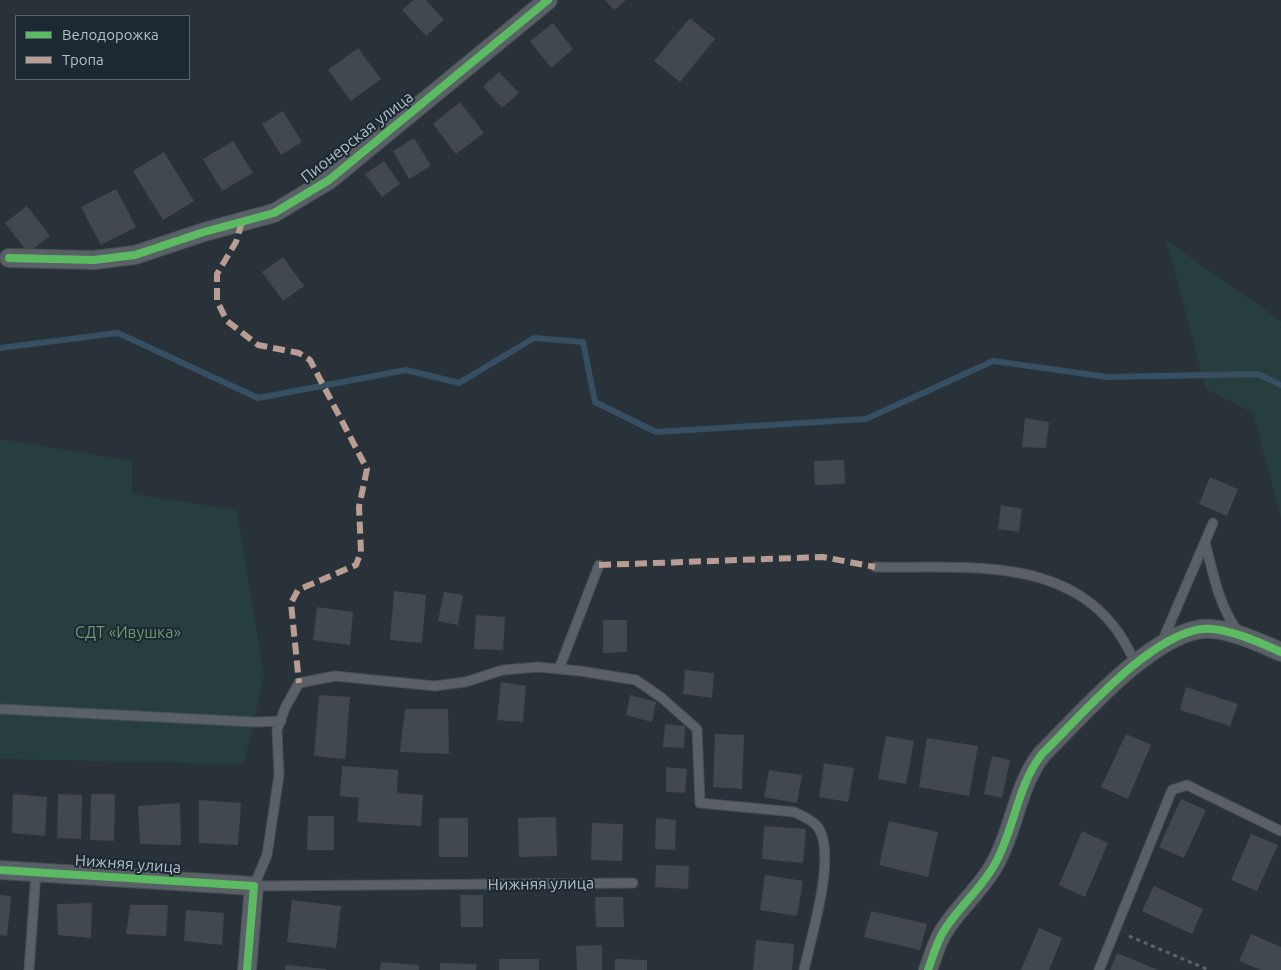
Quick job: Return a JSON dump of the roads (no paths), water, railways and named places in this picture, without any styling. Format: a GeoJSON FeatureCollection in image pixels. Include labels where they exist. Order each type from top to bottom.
{"type":"FeatureCollection","features":[{"type":"Feature","properties":{"kind":"street","name":"Пионерская улица"},"geometry":{"type":"LineString","coordinates":[[9,258],[94,260],[134,255],[204,232],[274,213],[329,180],[548,0]]}},
{"type":"Feature","properties":{"kind":"street"},"geometry":{"type":"LineString","coordinates":[[928,970],[941,935],[965,902],[983,883],[997,860],[1031,768],[1042,754],[1135,663],[1184,633],[1203,628],[1221,630],[1281,652]]}},
{"type":"Feature","properties":{"kind":"street","name":"Нижняя улица"},"geometry":{"type":"LineString","coordinates":[[0,870],[254,886]]}},
{"type":"Feature","properties":{"kind":"street"},"geometry":{"type":"LineString","coordinates":[[247,970],[254,886]]}},
{"type":"Feature","properties":{"kind":"lane"},"geometry":{"type":"LineString","coordinates":[[1160,647],[1214,523]]}},
{"type":"Feature","properties":{"kind":"lane"},"geometry":{"type":"LineString","coordinates":[[1205,542],[1218,592],[1230,621],[1242,637]]}},
{"type":"Feature","properties":{"kind":"lane"},"geometry":{"type":"LineString","coordinates":[[559,669],[598,564]]}},
{"type":"Feature","properties":{"kind":"lane"},"geometry":{"type":"LineString","coordinates":[[875,568],[1004,570],[1036,576],[1057,583],[1078,594],[1097,608],[1125,639],[1135,663]]}},
{"type":"Feature","properties":{"kind":"lane"},"geometry":{"type":"LineString","coordinates":[[254,886],[267,855],[279,775],[277,730],[300,683],[335,676],[435,686],[465,682],[503,670],[538,667],[636,680],[662,698],[697,729],[700,803],[794,812],[807,818],[817,826],[825,842],[826,869],[804,970]]}},
{"type":"Feature","properties":{"kind":"lane"},"geometry":{"type":"LineString","coordinates":[[0,709],[254,722],[281,721]]}},
{"type":"Feature","properties":{"kind":"lane"},"geometry":{"type":"LineString","coordinates":[[1099,970],[1172,790],[1187,785],[1281,831]]}},
{"type":"Feature","properties":{"kind":"lane"},"geometry":{"type":"LineString","coordinates":[[29,970],[36,872]]}},
{"type":"Feature","properties":{"kind":"lane","name":"Нижняя улица"},"geometry":{"type":"LineString","coordinates":[[254,886],[634,883]]}},
{"type":"Feature","properties":{"kind":"waterway"},"geometry":{"type":"LineString","coordinates":[[0,348],[118,333],[258,398],[406,370],[459,383],[534,338],[583,342],[595,402],[656,432],[866,419],[993,361],[1108,377],[1258,374],[1281,385]]}},
{"type":"Feature","properties":{"kind":"park label","name":"СДТ «Ивушка»"},"geometry":{"type":"Point","coordinates":[128,633]}}]}
